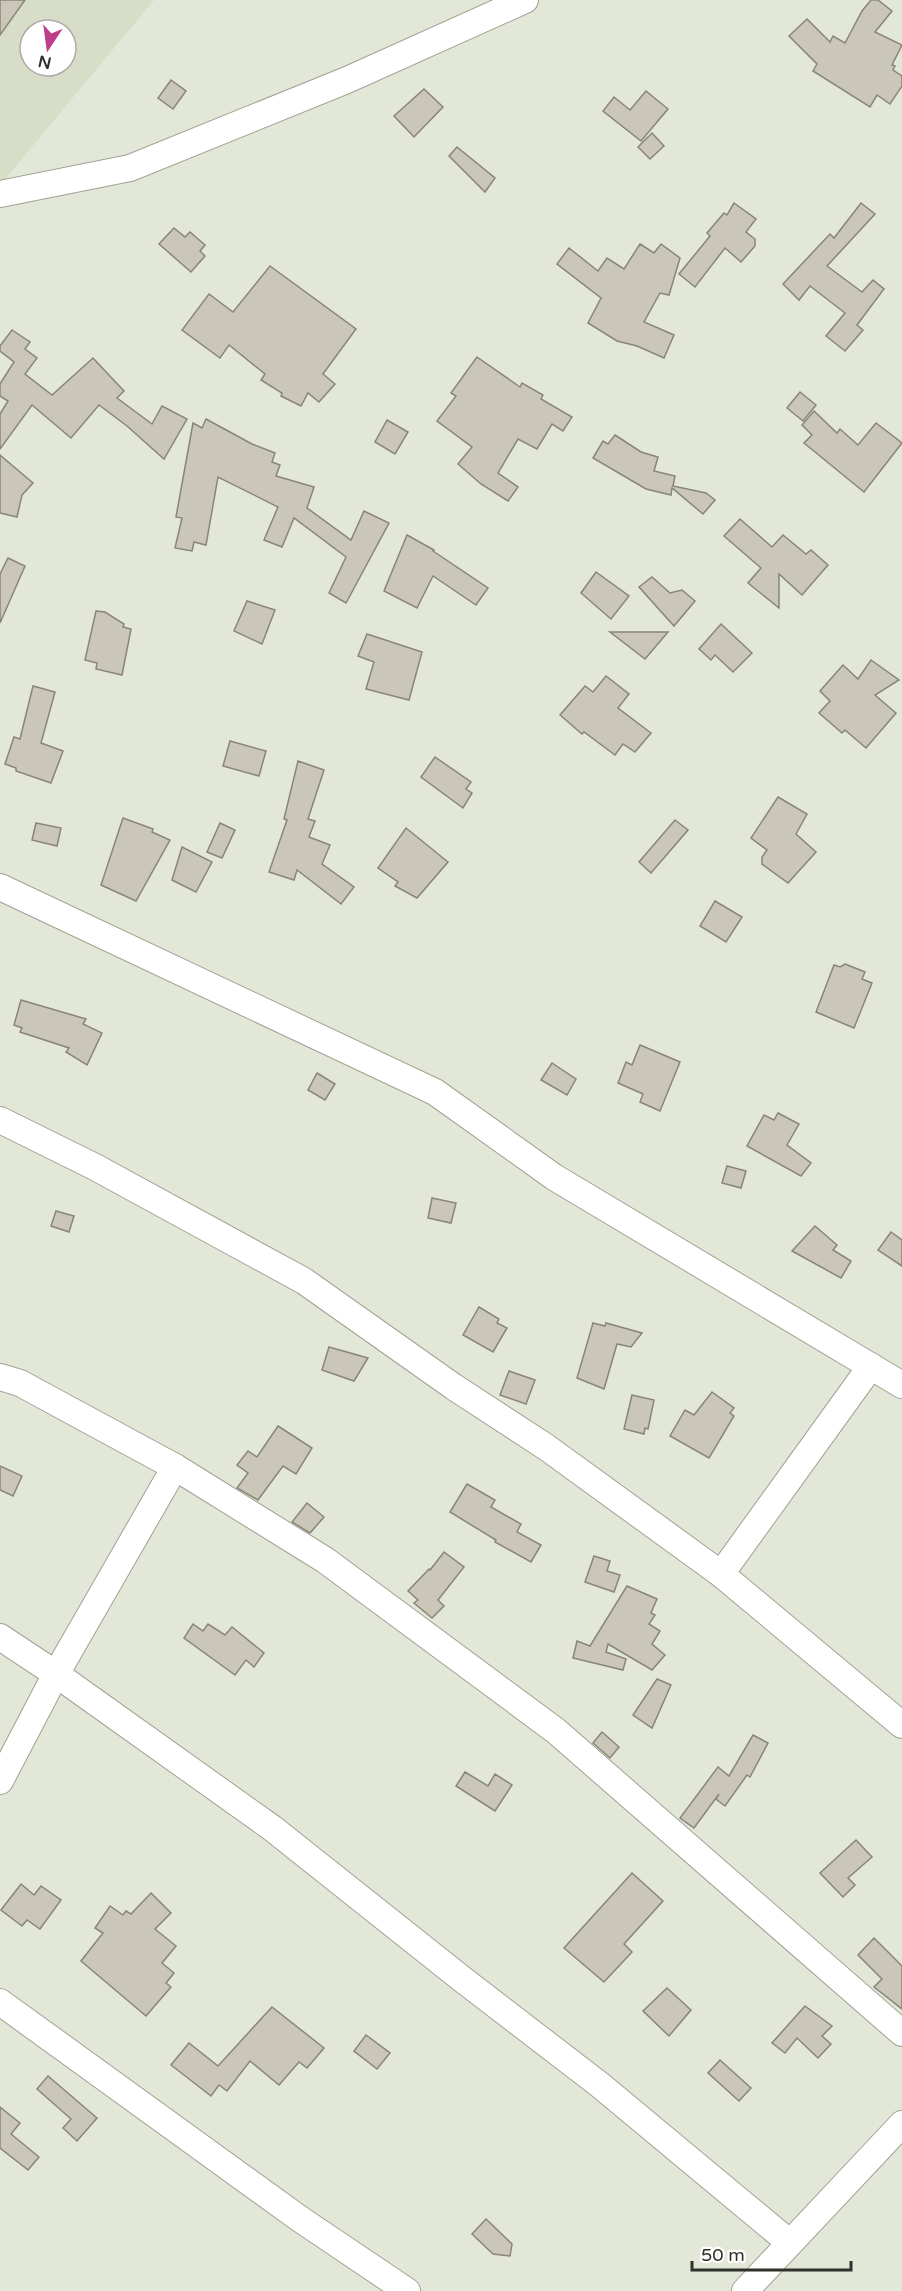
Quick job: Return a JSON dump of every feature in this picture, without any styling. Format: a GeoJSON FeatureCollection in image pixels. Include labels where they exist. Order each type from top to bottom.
{"type":"FeatureCollection","features":[{"type":"Feature","properties":{"kind":"street"},"geometry":{"type":"LineString","coordinates":[[0,194],[130,168],[347,80],[525,0]]}},
{"type":"Feature","properties":{"kind":"street"},"geometry":{"type":"LineString","coordinates":[[0,887],[435,1092],[554,1178],[902,1384]]}},
{"type":"Feature","properties":{"kind":"street"},"geometry":{"type":"LineString","coordinates":[[0,1120],[95,1167],[304,1281],[454,1388],[546,1447],[721,1574],[902,1725]]}},
{"type":"Feature","properties":{"kind":"street"},"geometry":{"type":"LineString","coordinates":[[721,1574],[871,1366]]}},
{"type":"Feature","properties":{"kind":"street"},"geometry":{"type":"LineString","coordinates":[[0,1377],[20,1383],[175,1467],[325,1560],[556,1731],[902,2033]]}},
{"type":"Feature","properties":{"kind":"street"},"geometry":{"type":"LineString","coordinates":[[0,1781],[56,1674],[175,1467]]}},
{"type":"Feature","properties":{"kind":"street"},"geometry":{"type":"LineString","coordinates":[[0,1637],[56,1674],[272,1828],[600,2085],[790,2243]]}},
{"type":"Feature","properties":{"kind":"street"},"geometry":{"type":"LineString","coordinates":[[0,2002],[300,2220],[407,2291]]}},
{"type":"Feature","properties":{"kind":"street"},"geometry":{"type":"LineString","coordinates":[[745,2291],[902,2124]]}},
{"type":"Feature","properties":{"kind":"shaded area"},"geometry":{"type":"Polygon","coordinates":[[[0,0],[154,0],[0,185],[0,0]]]}},
{"type":"Feature","properties":{"kind":"building"},"geometry":{"type":"Polygon","coordinates":[[[0,0],[25,0],[0,35],[0,0]]]}},
{"type":"Feature","properties":{"kind":"building"},"geometry":{"type":"Polygon","coordinates":[[[871,0],[878,0],[892,11],[875,32],[902,45],[892,65],[895,66],[893,70],[902,76],[902,86],[890,104],[877,95],[870,107],[813,71],[817,64],[789,36],[807,19],[830,42],[833,36],[845,43],[862,11],[871,0]]]}},
{"type":"Feature","properties":{"kind":"building"},"geometry":{"type":"Polygon","coordinates":[[[171,80],[186,91],[173,109],[158,98],[171,80]]]}},
{"type":"Feature","properties":{"kind":"building"},"geometry":{"type":"Polygon","coordinates":[[[424,89],[443,107],[414,137],[394,116],[424,89]]]}},
{"type":"Feature","properties":{"kind":"building"},"geometry":{"type":"Polygon","coordinates":[[[646,91],[668,109],[641,141],[603,111],[614,97],[630,110],[646,91]]]}},
{"type":"Feature","properties":{"kind":"building"},"geometry":{"type":"Polygon","coordinates":[[[652,133],[664,146],[650,159],[638,147],[652,133]]]}},
{"type":"Feature","properties":{"kind":"building"},"geometry":{"type":"Polygon","coordinates":[[[457,147],[495,178],[485,192],[449,156],[457,147]]]}},
{"type":"Feature","properties":{"kind":"building"},"geometry":{"type":"Polygon","coordinates":[[[734,203],[756,219],[746,232],[755,239],[755,246],[741,262],[725,248],[695,287],[679,274],[710,236],[707,233],[724,213],[727,215],[734,203]]]}},
{"type":"Feature","properties":{"kind":"building"},"geometry":{"type":"Polygon","coordinates":[[[861,203],[875,214],[827,266],[862,292],[873,280],[884,289],[857,325],[863,330],[845,351],[826,336],[845,313],[810,286],[799,300],[783,284],[830,234],[834,238],[861,203]]]}},
{"type":"Feature","properties":{"kind":"building"},"geometry":{"type":"Polygon","coordinates":[[[174,228],[185,237],[190,232],[205,245],[200,251],[205,256],[191,272],[159,244],[174,228]]]}},
{"type":"Feature","properties":{"kind":"building"},"geometry":{"type":"Polygon","coordinates":[[[640,244],[654,253],[661,244],[680,258],[669,295],[660,293],[644,322],[674,335],[664,358],[637,346],[617,341],[588,323],[601,298],[557,264],[569,248],[598,271],[607,258],[624,269],[640,244]]]}},
{"type":"Feature","properties":{"kind":"building"},"geometry":{"type":"Polygon","coordinates":[[[270,266],[356,329],[323,374],[335,384],[319,402],[308,393],[301,406],[281,396],[282,393],[261,380],[265,374],[229,345],[220,358],[182,330],[209,294],[233,312],[270,266]]]}},
{"type":"Feature","properties":{"kind":"building"},"geometry":{"type":"Polygon","coordinates":[[[12,330],[30,342],[25,349],[37,358],[25,374],[52,395],[93,358],[124,391],[117,398],[152,424],[162,406],[187,419],[164,459],[99,405],[71,438],[32,405],[0,449],[0,414],[8,401],[0,396],[0,384],[14,362],[0,351],[0,346],[12,330]]]}},
{"type":"Feature","properties":{"kind":"building"},"geometry":{"type":"Polygon","coordinates":[[[477,357],[520,387],[522,383],[543,395],[541,399],[572,417],[563,431],[552,424],[537,449],[518,439],[498,473],[518,487],[508,501],[481,484],[458,464],[472,447],[437,421],[456,396],[451,393],[477,357]]]}},
{"type":"Feature","properties":{"kind":"building"},"geometry":{"type":"Polygon","coordinates":[[[800,392],[816,405],[803,421],[787,408],[800,392]]]}},
{"type":"Feature","properties":{"kind":"building"},"geometry":{"type":"Polygon","coordinates":[[[814,411],[837,433],[840,429],[858,445],[876,423],[902,443],[864,492],[804,443],[812,435],[802,425],[814,411]]]}},
{"type":"Feature","properties":{"kind":"building"},"geometry":{"type":"Polygon","coordinates":[[[206,419],[252,444],[275,453],[272,462],[280,465],[276,476],[314,487],[307,508],[351,540],[364,511],[389,523],[346,603],[329,593],[346,557],[294,518],[282,547],[264,540],[278,507],[218,477],[206,545],[194,542],[192,551],[175,548],[182,518],[176,517],[193,423],[202,428],[206,419]]]}},
{"type":"Feature","properties":{"kind":"building"},"geometry":{"type":"Polygon","coordinates":[[[387,420],[408,432],[395,454],[375,442],[387,420]]]}},
{"type":"Feature","properties":{"kind":"building"},"geometry":{"type":"Polygon","coordinates":[[[615,435],[641,452],[658,457],[654,471],[675,476],[673,486],[706,493],[715,500],[703,514],[672,488],[671,495],[646,489],[593,458],[603,441],[608,444],[615,435]]]}},
{"type":"Feature","properties":{"kind":"building"},"geometry":{"type":"Polygon","coordinates":[[[0,455],[33,483],[22,495],[17,517],[0,513],[0,455]]]}},
{"type":"Feature","properties":{"kind":"building"},"geometry":{"type":"Polygon","coordinates":[[[740,519],[772,547],[783,535],[806,554],[811,550],[828,565],[802,595],[779,574],[779,608],[748,583],[761,568],[724,536],[740,519]]]}},
{"type":"Feature","properties":{"kind":"building"},"geometry":{"type":"Polygon","coordinates":[[[407,535],[434,550],[488,588],[476,605],[433,576],[417,608],[384,591],[407,535]]]}},
{"type":"Feature","properties":{"kind":"building"},"geometry":{"type":"Polygon","coordinates":[[[8,558],[25,566],[0,623],[0,574],[8,558]]]}},
{"type":"Feature","properties":{"kind":"building"},"geometry":{"type":"Polygon","coordinates":[[[596,572],[629,596],[611,619],[581,593],[596,572]]]}},
{"type":"Feature","properties":{"kind":"building"},"geometry":{"type":"Polygon","coordinates":[[[652,577],[670,593],[682,590],[695,601],[674,626],[639,587],[652,577]]]}},
{"type":"Feature","properties":{"kind":"building"},"geometry":{"type":"Polygon","coordinates":[[[247,601],[275,610],[262,644],[234,631],[247,601]]]}},
{"type":"Feature","properties":{"kind":"building"},"geometry":{"type":"Polygon","coordinates":[[[96,611],[105,612],[124,624],[123,627],[131,629],[122,675],[96,669],[97,663],[85,660],[96,611]]]}},
{"type":"Feature","properties":{"kind":"building"},"geometry":{"type":"Polygon","coordinates":[[[721,624],[752,653],[733,672],[715,655],[711,660],[699,649],[721,624]]]}},
{"type":"Feature","properties":{"kind":"building"},"geometry":{"type":"Polygon","coordinates":[[[610,632],[668,632],[645,659],[610,632]]]}},
{"type":"Feature","properties":{"kind":"building"},"geometry":{"type":"Polygon","coordinates":[[[367,634],[422,652],[409,700],[366,689],[374,662],[358,656],[367,634]]]}},
{"type":"Feature","properties":{"kind":"building"},"geometry":{"type":"Polygon","coordinates":[[[871,660],[899,680],[875,695],[896,713],[866,748],[845,730],[842,733],[819,713],[830,701],[820,691],[843,665],[858,679],[871,660]]]}},
{"type":"Feature","properties":{"kind":"building"},"geometry":{"type":"Polygon","coordinates":[[[606,676],[629,694],[618,708],[651,733],[635,752],[623,744],[615,755],[584,732],[582,734],[560,715],[585,686],[593,692],[606,676]]]}},
{"type":"Feature","properties":{"kind":"building"},"geometry":{"type":"Polygon","coordinates":[[[33,686],[55,692],[41,743],[63,751],[51,783],[16,771],[16,768],[5,764],[14,737],[20,739],[33,686]]]}},
{"type":"Feature","properties":{"kind":"building"},"geometry":{"type":"Polygon","coordinates":[[[230,741],[266,751],[259,776],[223,766],[230,741]]]}},
{"type":"Feature","properties":{"kind":"building"},"geometry":{"type":"Polygon","coordinates":[[[435,757],[471,782],[466,789],[472,793],[463,808],[421,777],[435,757]]]}},
{"type":"Feature","properties":{"kind":"building"},"geometry":{"type":"Polygon","coordinates":[[[298,761],[324,770],[308,819],[315,821],[309,837],[330,845],[322,864],[354,887],[341,904],[297,870],[294,880],[269,872],[287,820],[284,819],[298,761]]]}},
{"type":"Feature","properties":{"kind":"building"},"geometry":{"type":"Polygon","coordinates":[[[778,797],[807,814],[796,834],[816,852],[788,883],[762,864],[762,857],[767,850],[751,838],[778,797]]]}},
{"type":"Feature","properties":{"kind":"building"},"geometry":{"type":"Polygon","coordinates":[[[123,818],[153,829],[152,832],[170,840],[136,901],[101,885],[123,818]]]}},
{"type":"Feature","properties":{"kind":"building"},"geometry":{"type":"Polygon","coordinates":[[[675,820],[688,830],[651,873],[639,862],[675,820]]]}},
{"type":"Feature","properties":{"kind":"building"},"geometry":{"type":"Polygon","coordinates":[[[36,823],[61,828],[57,846],[32,840],[36,823]]]}},
{"type":"Feature","properties":{"kind":"building"},"geometry":{"type":"Polygon","coordinates":[[[220,823],[235,830],[222,858],[207,852],[220,823]]]}},
{"type":"Feature","properties":{"kind":"building"},"geometry":{"type":"Polygon","coordinates":[[[406,828],[448,862],[417,898],[395,886],[398,882],[378,868],[406,828]]]}},
{"type":"Feature","properties":{"kind":"building"},"geometry":{"type":"Polygon","coordinates":[[[182,847],[212,862],[196,892],[172,880],[182,847]]]}},
{"type":"Feature","properties":{"kind":"building"},"geometry":{"type":"Polygon","coordinates":[[[715,901],[742,917],[726,942],[700,926],[715,901]]]}},
{"type":"Feature","properties":{"kind":"building"},"geometry":{"type":"Polygon","coordinates":[[[845,964],[865,972],[862,979],[872,983],[854,1028],[816,1012],[834,965],[840,967],[845,964]]]}},
{"type":"Feature","properties":{"kind":"building"},"geometry":{"type":"Polygon","coordinates":[[[21,1000],[86,1019],[83,1024],[102,1033],[87,1065],[66,1052],[69,1048],[20,1032],[22,1028],[14,1025],[21,1000]]]}},
{"type":"Feature","properties":{"kind":"building"},"geometry":{"type":"Polygon","coordinates":[[[640,1045],[680,1062],[660,1111],[640,1102],[643,1094],[618,1083],[626,1062],[632,1065],[640,1045]]]}},
{"type":"Feature","properties":{"kind":"building"},"geometry":{"type":"Polygon","coordinates":[[[552,1063],[576,1079],[567,1095],[541,1080],[552,1063]]]}},
{"type":"Feature","properties":{"kind":"building"},"geometry":{"type":"Polygon","coordinates":[[[317,1073],[335,1084],[325,1100],[308,1090],[317,1073]]]}},
{"type":"Feature","properties":{"kind":"building"},"geometry":{"type":"Polygon","coordinates":[[[778,1113],[799,1124],[787,1145],[811,1163],[801,1176],[747,1146],[764,1115],[774,1120],[778,1113]]]}},
{"type":"Feature","properties":{"kind":"building"},"geometry":{"type":"Polygon","coordinates":[[[727,1166],[746,1171],[741,1188],[722,1183],[727,1166]]]}},
{"type":"Feature","properties":{"kind":"building"},"geometry":{"type":"Polygon","coordinates":[[[432,1198],[456,1203],[451,1223],[428,1218],[432,1198]]]}},
{"type":"Feature","properties":{"kind":"building"},"geometry":{"type":"Polygon","coordinates":[[[56,1211],[74,1216],[69,1232],[51,1226],[56,1211]]]}},
{"type":"Feature","properties":{"kind":"building"},"geometry":{"type":"Polygon","coordinates":[[[815,1226],[837,1245],[833,1250],[851,1261],[841,1278],[792,1251],[815,1226]]]}},
{"type":"Feature","properties":{"kind":"building"},"geometry":{"type":"Polygon","coordinates":[[[891,1232],[902,1240],[902,1266],[878,1250],[891,1232]]]}},
{"type":"Feature","properties":{"kind":"building"},"geometry":{"type":"Polygon","coordinates":[[[479,1307],[499,1319],[497,1323],[507,1328],[493,1352],[463,1335],[479,1307]]]}},
{"type":"Feature","properties":{"kind":"building"},"geometry":{"type":"Polygon","coordinates":[[[593,1323],[605,1326],[606,1323],[642,1333],[631,1347],[617,1344],[604,1389],[577,1378],[593,1323]]]}},
{"type":"Feature","properties":{"kind":"building"},"geometry":{"type":"Polygon","coordinates":[[[329,1347],[368,1358],[354,1381],[322,1370],[329,1347]]]}},
{"type":"Feature","properties":{"kind":"building"},"geometry":{"type":"Polygon","coordinates":[[[509,1371],[535,1380],[526,1404],[500,1395],[509,1371]]]}},
{"type":"Feature","properties":{"kind":"building"},"geometry":{"type":"Polygon","coordinates":[[[712,1392],[734,1408],[730,1413],[734,1416],[709,1458],[670,1436],[685,1410],[694,1415],[712,1392]]]}},
{"type":"Feature","properties":{"kind":"building"},"geometry":{"type":"Polygon","coordinates":[[[632,1395],[654,1400],[648,1429],[645,1428],[644,1434],[624,1429],[632,1395]]]}},
{"type":"Feature","properties":{"kind":"building"},"geometry":{"type":"Polygon","coordinates":[[[278,1426],[312,1448],[296,1474],[283,1466],[258,1500],[237,1488],[248,1473],[237,1465],[248,1451],[257,1457],[278,1426]]]}},
{"type":"Feature","properties":{"kind":"building"},"geometry":{"type":"Polygon","coordinates":[[[0,1466],[22,1476],[13,1496],[0,1490],[0,1466]]]}},
{"type":"Feature","properties":{"kind":"building"},"geometry":{"type":"Polygon","coordinates":[[[467,1484],[495,1500],[491,1507],[521,1524],[517,1532],[541,1545],[531,1562],[495,1542],[496,1540],[450,1512],[467,1484]]]}},
{"type":"Feature","properties":{"kind":"building"},"geometry":{"type":"Polygon","coordinates":[[[307,1503],[324,1517],[310,1533],[292,1522],[307,1503]]]}},
{"type":"Feature","properties":{"kind":"building"},"geometry":{"type":"Polygon","coordinates":[[[444,1552],[464,1567],[438,1600],[444,1606],[432,1618],[414,1603],[418,1600],[408,1591],[430,1570],[444,1552]]]}},
{"type":"Feature","properties":{"kind":"building"},"geometry":{"type":"Polygon","coordinates":[[[594,1556],[610,1561],[607,1571],[620,1575],[614,1592],[585,1582],[594,1556]]]}},
{"type":"Feature","properties":{"kind":"building"},"geometry":{"type":"Polygon","coordinates":[[[627,1586],[657,1599],[651,1613],[655,1615],[649,1624],[660,1631],[652,1644],[665,1655],[652,1670],[608,1644],[606,1652],[626,1659],[623,1670],[573,1658],[577,1641],[590,1646],[627,1586]]]}},
{"type":"Feature","properties":{"kind":"building"},"geometry":{"type":"Polygon","coordinates":[[[193,1624],[203,1631],[208,1624],[225,1635],[232,1627],[264,1653],[254,1667],[246,1660],[235,1675],[184,1638],[193,1624]]]}},
{"type":"Feature","properties":{"kind":"building"},"geometry":{"type":"Polygon","coordinates":[[[657,1679],[671,1685],[652,1728],[633,1715],[657,1679]]]}},
{"type":"Feature","properties":{"kind":"building"},"geometry":{"type":"Polygon","coordinates":[[[602,1732],[619,1747],[610,1758],[593,1743],[602,1732]]]}},
{"type":"Feature","properties":{"kind":"building"},"geometry":{"type":"Polygon","coordinates":[[[753,1735],[768,1743],[750,1777],[747,1775],[725,1806],[716,1799],[719,1794],[694,1828],[680,1818],[718,1767],[729,1776],[753,1735]]]}},
{"type":"Feature","properties":{"kind":"building"},"geometry":{"type":"Polygon","coordinates":[[[465,1772],[488,1786],[495,1774],[512,1785],[495,1811],[456,1786],[465,1772]]]}},
{"type":"Feature","properties":{"kind":"building"},"geometry":{"type":"Polygon","coordinates":[[[856,1840],[872,1857],[848,1878],[855,1885],[843,1897],[820,1873],[856,1840]]]}},
{"type":"Feature","properties":{"kind":"building"},"geometry":{"type":"Polygon","coordinates":[[[632,1873],[663,1901],[624,1944],[632,1952],[604,1982],[564,1948],[632,1873]]]}},
{"type":"Feature","properties":{"kind":"building"},"geometry":{"type":"Polygon","coordinates":[[[21,1884],[34,1895],[41,1886],[61,1900],[40,1929],[27,1920],[22,1926],[1,1910],[21,1884]]]}},
{"type":"Feature","properties":{"kind":"building"},"geometry":{"type":"Polygon","coordinates":[[[151,1893],[171,1913],[155,1929],[176,1946],[162,1963],[174,1973],[166,1983],[171,1987],[146,2016],[81,1961],[103,1933],[95,1928],[110,1906],[123,1915],[126,1911],[131,1914],[151,1893]]]}},
{"type":"Feature","properties":{"kind":"building"},"geometry":{"type":"Polygon","coordinates":[[[874,1938],[902,1966],[902,2009],[874,1987],[882,1979],[858,1955],[874,1938]]]}},
{"type":"Feature","properties":{"kind":"building"},"geometry":{"type":"Polygon","coordinates":[[[667,1988],[691,2010],[669,2036],[643,2011],[667,1988]]]}},
{"type":"Feature","properties":{"kind":"building"},"geometry":{"type":"Polygon","coordinates":[[[805,2006],[832,2026],[822,2036],[831,2044],[818,2058],[797,2038],[785,2053],[772,2043],[805,2006]]]}},
{"type":"Feature","properties":{"kind":"building"},"geometry":{"type":"Polygon","coordinates":[[[272,2007],[324,2048],[307,2068],[299,2062],[279,2085],[250,2061],[227,2091],[219,2085],[211,2096],[171,2065],[189,2043],[218,2066],[272,2007]]]}},
{"type":"Feature","properties":{"kind":"building"},"geometry":{"type":"Polygon","coordinates":[[[366,2035],[390,2053],[377,2069],[354,2051],[366,2035]]]}},
{"type":"Feature","properties":{"kind":"building"},"geometry":{"type":"Polygon","coordinates":[[[720,2060],[751,2088],[739,2101],[708,2073],[720,2060]]]}},
{"type":"Feature","properties":{"kind":"building"},"geometry":{"type":"Polygon","coordinates":[[[48,2076],[97,2118],[77,2141],[63,2128],[71,2119],[37,2089],[48,2076]]]}},
{"type":"Feature","properties":{"kind":"building"},"geometry":{"type":"Polygon","coordinates":[[[0,2107],[20,2123],[11,2134],[39,2157],[28,2170],[0,2148],[0,2107]]]}},
{"type":"Feature","properties":{"kind":"building"},"geometry":{"type":"Polygon","coordinates":[[[486,2219],[512,2244],[510,2256],[493,2254],[472,2234],[486,2219]]]}}]}
